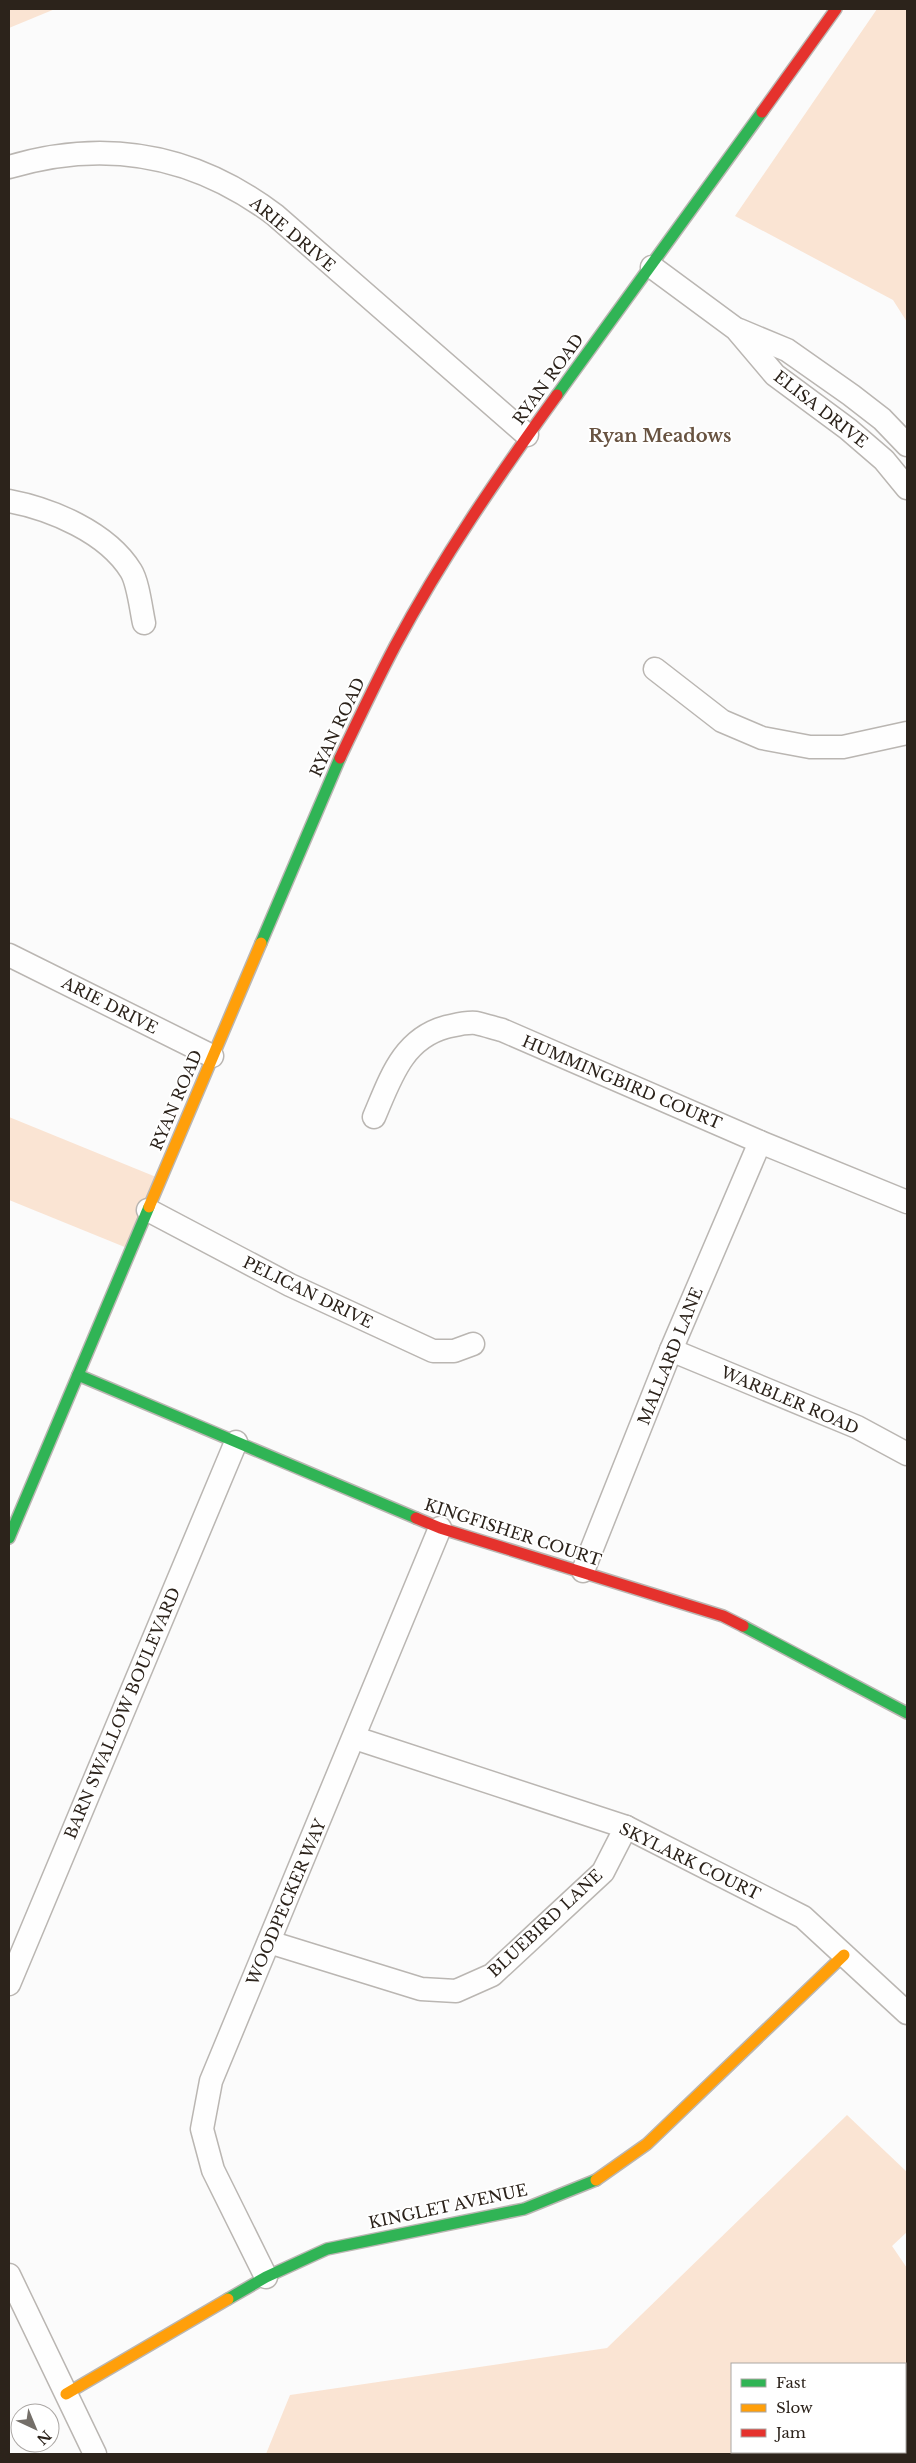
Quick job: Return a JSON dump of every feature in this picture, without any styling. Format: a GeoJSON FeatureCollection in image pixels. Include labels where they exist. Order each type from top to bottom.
{"type":"FeatureCollection","features":[{"type":"Feature","properties":{"kind":"street","name":"RYAN ROAD"},"geometry":{"type":"LineString","coordinates":[[9,1538],[334,770],[370,695],[437,573],[527,435],[652,267],[836,9]]}},
{"type":"Feature","properties":{"kind":"street","name":"ARIE DRIVE"},"geometry":{"type":"LineString","coordinates":[[9,167],[40,158],[95,152],[124,153],[147,156],[195,169],[234,188],[274,215],[527,435]]}},
{"type":"Feature","properties":{"kind":"street","name":"ELISA DRIVE"},"geometry":{"type":"LineString","coordinates":[[652,267],[736,329],[775,375],[862,441],[884,460],[907,488]]}},
{"type":"Feature","properties":{"kind":"street","name":"ELISA DRIVE"},"geometry":{"type":"LineString","coordinates":[[736,329],[788,350],[882,419],[907,444]]}},
{"type":"Feature","properties":{"kind":"street"},"geometry":{"type":"LineString","coordinates":[[862,441],[882,419]]}},
{"type":"Feature","properties":{"kind":"street"},"geometry":{"type":"LineString","coordinates":[[9,501],[67,521],[100,539],[120,556],[132,572],[144,623]]}},
{"type":"Feature","properties":{"kind":"street"},"geometry":{"type":"LineString","coordinates":[[656,669],[722,720],[762,738],[810,747],[843,747],[907,734]]}},
{"type":"Feature","properties":{"kind":"street","name":"ARIE DRIVE"},"geometry":{"type":"LineString","coordinates":[[9,955],[212,1056]]}},
{"type":"Feature","properties":{"kind":"street","name":"HUMMINGBIRD COURT"},"geometry":{"type":"LineString","coordinates":[[374,1117],[396,1065],[411,1046],[437,1030],[463,1023],[476,1023],[502,1030],[760,1142],[907,1202]]}},
{"type":"Feature","properties":{"kind":"street","name":"MALLARD LANE"},"geometry":{"type":"LineString","coordinates":[[584,1571],[671,1350],[760,1142]]}},
{"type":"Feature","properties":{"kind":"street","name":"PELICAN DRIVE"},"geometry":{"type":"LineString","coordinates":[[148,1210],[290,1285],[434,1352],[454,1351],[472,1344]]}},
{"type":"Feature","properties":{"kind":"street","name":"WARBLER ROAD"},"geometry":{"type":"LineString","coordinates":[[671,1350],[857,1428],[907,1454]]}},
{"type":"Feature","properties":{"kind":"street","name":"KINGFISHER COURT"},"geometry":{"type":"LineString","coordinates":[[78,1375],[440,1528],[584,1571],[723,1616],[907,1713]]}},
{"type":"Feature","properties":{"kind":"street","name":"BARN SWALLOW BOULEVARD"},"geometry":{"type":"LineString","coordinates":[[9,1984],[236,1442]]}},
{"type":"Feature","properties":{"kind":"street","name":"WOODPECKER WAY"},"geometry":{"type":"LineString","coordinates":[[266,2277],[213,2170],[202,2129],[211,2081],[355,1738],[440,1528]]}},
{"type":"Feature","properties":{"kind":"street","name":"SKYLARK COURT"},"geometry":{"type":"LineString","coordinates":[[355,1738],[626,1827],[803,1917],[907,2013]]}},
{"type":"Feature","properties":{"kind":"street","name":"BLUEBIRD LANE"},"geometry":{"type":"LineString","coordinates":[[269,1942],[421,1989],[456,1991],[492,1975],[603,1872],[626,1827]]}},
{"type":"Feature","properties":{"kind":"street","name":"KINGLET AVENUE"},"geometry":{"type":"LineString","coordinates":[[66,2394],[266,2277],[327,2248],[524,2209],[591,2184],[647,2144],[844,1955]]}},
{"type":"Feature","properties":{"kind":"street"},"geometry":{"type":"LineString","coordinates":[[9,2275],[95,2454]]}},
{"type":"Feature","properties":{"kind":"shaded area"},"geometry":{"type":"Polygon","coordinates":[[[9,9],[55,9],[9,28],[9,9]]]}},
{"type":"Feature","properties":{"kind":"shaded area"},"geometry":{"type":"Polygon","coordinates":[[[877,9],[907,9],[907,322],[893,300],[735,216],[877,9]]]}},
{"type":"Feature","properties":{"kind":"shaded area"},"geometry":{"type":"Polygon","coordinates":[[[9,1117],[161,1179],[132,1250],[9,1200],[9,1117]]]}},
{"type":"Feature","properties":{"kind":"shaded area"},"geometry":{"type":"Polygon","coordinates":[[[847,2115],[907,2172],[907,2232],[892,2246],[907,2268],[907,2454],[266,2454],[290,2395],[607,2348],[847,2115]]]}},
{"type":"Feature","properties":{"kind":"traffic: fast"},"geometry":{"type":"LineString","coordinates":[[557,395],[762,112]]}},
{"type":"Feature","properties":{"kind":"traffic: fast"},"geometry":{"type":"LineString","coordinates":[[261,943],[340,758]]}},
{"type":"Feature","properties":{"kind":"traffic: fast"},"geometry":{"type":"LineString","coordinates":[[9,1538],[149,1207]]}},
{"type":"Feature","properties":{"kind":"traffic: fast"},"geometry":{"type":"LineString","coordinates":[[78,1375],[416,1518]]}},
{"type":"Feature","properties":{"kind":"traffic: fast"},"geometry":{"type":"LineString","coordinates":[[743,1626],[907,1713]]}},
{"type":"Feature","properties":{"kind":"traffic: fast"},"geometry":{"type":"LineString","coordinates":[[228,2299],[266,2277],[327,2249],[524,2209],[596,2180]]}},
{"type":"Feature","properties":{"kind":"traffic: slow"},"geometry":{"type":"LineString","coordinates":[[149,1207],[261,943]]}},
{"type":"Feature","properties":{"kind":"traffic: slow"},"geometry":{"type":"LineString","coordinates":[[596,2180],[647,2144],[844,1955]]}},
{"type":"Feature","properties":{"kind":"traffic: slow"},"geometry":{"type":"LineString","coordinates":[[66,2394],[228,2299]]}},
{"type":"Feature","properties":{"kind":"traffic: jam"},"geometry":{"type":"LineString","coordinates":[[762,112],[836,9]]}},
{"type":"Feature","properties":{"kind":"traffic: jam"},"geometry":{"type":"LineString","coordinates":[[340,758],[388,660],[432,581],[493,486],[557,395]]}},
{"type":"Feature","properties":{"kind":"traffic: jam"},"geometry":{"type":"LineString","coordinates":[[416,1518],[440,1528],[723,1616],[743,1626]]}},
{"type":"Feature","properties":{"kind":"district","name":"Ryan Meadows"},"geometry":{"type":"Point","coordinates":[660,436]}}]}
